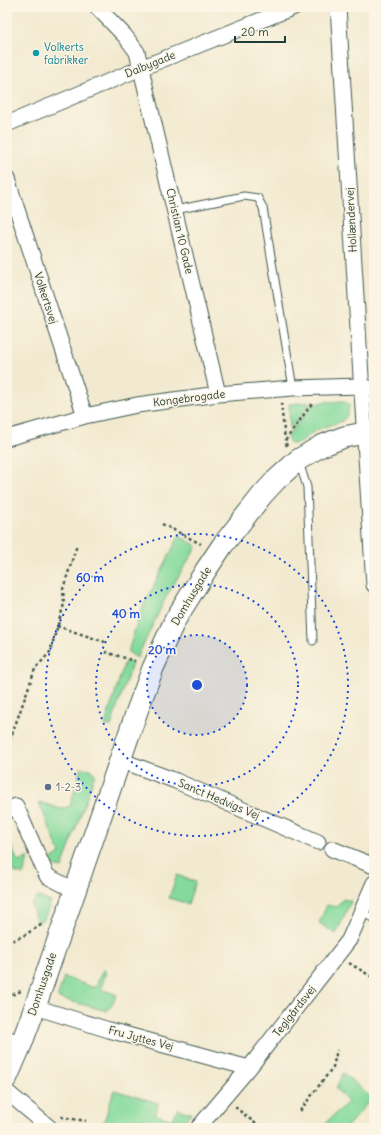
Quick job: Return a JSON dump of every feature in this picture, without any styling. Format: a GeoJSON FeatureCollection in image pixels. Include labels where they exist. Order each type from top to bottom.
{"type":"FeatureCollection","features":[{"type":"Feature","properties":{"kind":"street","name":"Christian 10 Gade"},"geometry":{"type":"LineString","coordinates":[[97,7],[125,36],[137,52],[218,394]]}},
{"type":"Feature","properties":{"kind":"street","name":"Dalbygade"},"geometry":{"type":"LineString","coordinates":[[7,124],[141,68],[294,7]]}},
{"type":"Feature","properties":{"kind":"street","name":"Hollændervej"},"geometry":{"type":"LineString","coordinates":[[338,7],[367,388],[369,432]]}},
{"type":"Feature","properties":{"kind":"street","name":"Volkertsvej"},"geometry":{"type":"LineString","coordinates":[[7,179],[85,416]]}},
{"type":"Feature","properties":{"kind":"street","name":"Kongebrogade"},"geometry":{"type":"LineString","coordinates":[[7,438],[85,416],[137,404],[218,394],[286,389],[324,387],[367,388]]}},
{"type":"Feature","properties":{"kind":"street","name":"Domhusgade"},"geometry":{"type":"LineString","coordinates":[[7,1077],[14,1041],[35,1006],[153,668],[175,620],[222,546],[276,480],[296,462],[321,446],[344,437],[369,432]]}},
{"type":"Feature","properties":{"kind":"street"},"geometry":{"type":"LineString","coordinates":[[369,432],[374,585]]}},
{"type":"Feature","properties":{"kind":"street","name":"Sanct Hedvigs Vej"},"geometry":{"type":"LineString","coordinates":[[120,760],[176,781],[318,842]]}},
{"type":"Feature","properties":{"kind":"street"},"geometry":{"type":"LineString","coordinates":[[7,810],[16,806],[46,876],[76,890]]}},
{"type":"Feature","properties":{"kind":"street"},"geometry":{"type":"LineString","coordinates":[[332,848],[374,866]]}},
{"type":"Feature","properties":{"kind":"street","name":"Teglgårdsvej"},"geometry":{"type":"LineString","coordinates":[[198,1128],[249,1068],[367,915],[374,883]]}},
{"type":"Feature","properties":{"kind":"street","name":"Fru Jyttes Vej"},"geometry":{"type":"LineString","coordinates":[[35,1006],[109,1030],[249,1068]]}},
{"type":"Feature","properties":{"kind":"street"},"geometry":{"type":"LineString","coordinates":[[7,1092],[49,1128]]}},
{"type":"Feature","properties":{"kind":"lane"},"geometry":{"type":"LineString","coordinates":[[175,210],[244,196],[258,198],[263,208],[286,389]]}},
{"type":"Feature","properties":{"kind":"lane"},"geometry":{"type":"LineString","coordinates":[[296,462],[307,487],[313,641]]}},
{"type":"Feature","properties":{"kind":"path"},"geometry":{"type":"LineString","coordinates":[[285,441],[324,387]]}},
{"type":"Feature","properties":{"kind":"path"},"geometry":{"type":"LineString","coordinates":[[286,389],[285,441],[296,462]]}},
{"type":"Feature","properties":{"kind":"path"},"geometry":{"type":"LineString","coordinates":[[162,524],[200,544]]}},
{"type":"Feature","properties":{"kind":"path"},"geometry":{"type":"LineString","coordinates":[[10,740],[34,669],[50,652],[64,604],[63,589],[77,545]]}},
{"type":"Feature","properties":{"kind":"path"},"geometry":{"type":"LineString","coordinates":[[57,626],[108,643]]}},
{"type":"Feature","properties":{"kind":"path"},"geometry":{"type":"LineString","coordinates":[[105,652],[136,661]]}},
{"type":"Feature","properties":{"kind":"path"},"geometry":{"type":"LineString","coordinates":[[7,943],[23,936],[40,925],[61,932]]}},
{"type":"Feature","properties":{"kind":"path"},"geometry":{"type":"LineString","coordinates":[[337,955],[374,978]]}},
{"type":"Feature","properties":{"kind":"path"},"geometry":{"type":"LineString","coordinates":[[300,1111],[333,1067],[337,1050]]}},
{"type":"Feature","properties":{"kind":"path"},"geometry":{"type":"LineString","coordinates":[[238,1109],[261,1128]]}},
{"type":"Feature","properties":{"kind":"path"},"geometry":{"type":"LineString","coordinates":[[49,1128],[60,1117],[86,1121]]}},
{"type":"Feature","properties":{"kind":"green space"},"geometry":{"type":"Polygon","coordinates":[[[343,401],[349,404],[349,406],[347,415],[342,421],[315,431],[297,444],[290,443],[287,438],[312,405],[323,402],[343,401]]]}},
{"type":"Feature","properties":{"kind":"green space"},"geometry":{"type":"Polygon","coordinates":[[[311,402],[290,431],[290,432],[289,404],[311,402]]]}},
{"type":"Feature","properties":{"kind":"green space"},"geometry":{"type":"Polygon","coordinates":[[[179,536],[197,546],[167,595],[137,658],[128,652],[140,613],[179,536]]]}},
{"type":"Feature","properties":{"kind":"green space"},"geometry":{"type":"Polygon","coordinates":[[[125,661],[132,663],[111,726],[105,725],[125,661]]]}},
{"type":"Feature","properties":{"kind":"green space"},"geometry":{"type":"Polygon","coordinates":[[[81,768],[91,769],[95,774],[62,868],[53,866],[49,861],[60,854],[39,802],[61,809],[70,806],[81,768]]]}},
{"type":"Feature","properties":{"kind":"green space"},"geometry":{"type":"Polygon","coordinates":[[[7,837],[18,862],[29,857],[23,875],[14,872],[7,857],[7,837]]]}},
{"type":"Feature","properties":{"kind":"green space"},"geometry":{"type":"Polygon","coordinates":[[[177,875],[195,882],[188,904],[169,898],[177,875]]]}},
{"type":"Feature","properties":{"kind":"green space"},"geometry":{"type":"Polygon","coordinates":[[[38,897],[51,902],[44,919],[37,923],[31,905],[38,897]]]}},
{"type":"Feature","properties":{"kind":"green space"},"geometry":{"type":"Polygon","coordinates":[[[343,899],[351,901],[336,934],[319,923],[327,905],[336,907],[343,899]]]}},
{"type":"Feature","properties":{"kind":"green space"},"geometry":{"type":"Polygon","coordinates":[[[103,969],[106,972],[101,989],[117,995],[107,1011],[58,998],[64,977],[95,988],[103,969]]]}},
{"type":"Feature","properties":{"kind":"green space"},"geometry":{"type":"Polygon","coordinates":[[[343,1073],[372,1098],[346,1128],[320,1128],[348,1102],[336,1088],[343,1073]]]}},
{"type":"Feature","properties":{"kind":"green space"},"geometry":{"type":"Polygon","coordinates":[[[114,1090],[158,1103],[156,1115],[173,1120],[177,1109],[191,1113],[179,1128],[102,1128],[114,1090]]]}},
{"type":"Feature","properties":{"kind":"place","name":"Volkerts fabrikker"},"geometry":{"type":"Point","coordinates":[36,53]}},
{"type":"Feature","properties":{"kind":"place","name":"1-2-3"},"geometry":{"type":"Point","coordinates":[48,787]}}]}
